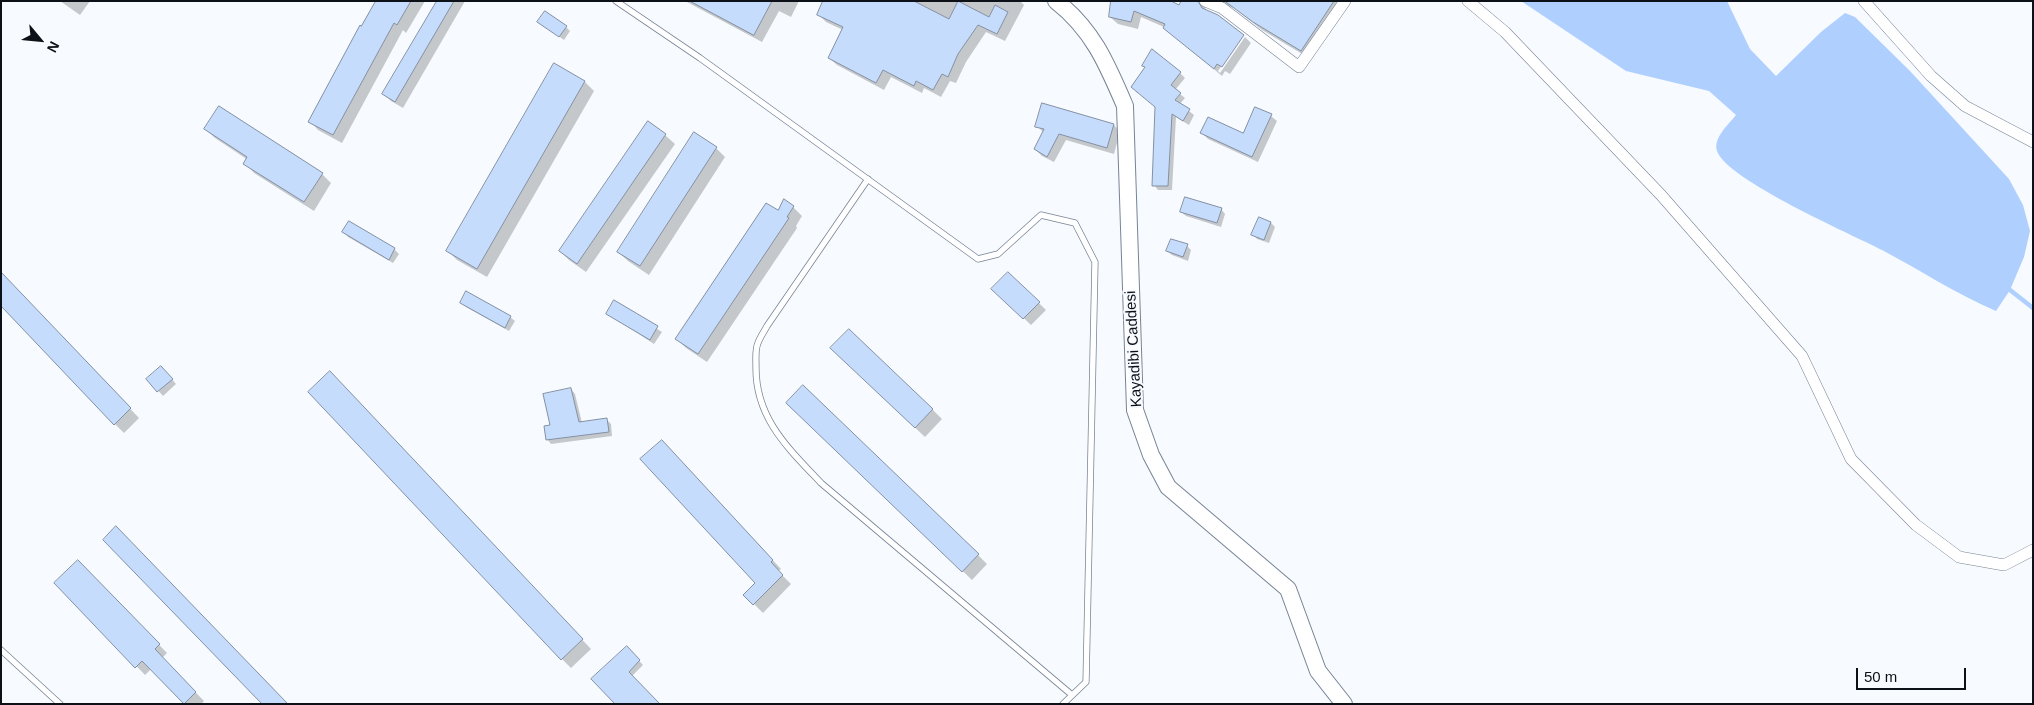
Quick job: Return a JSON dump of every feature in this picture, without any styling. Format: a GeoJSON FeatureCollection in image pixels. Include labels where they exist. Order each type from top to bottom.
{"type":"FeatureCollection","features":[{"type":"Feature","properties":{"kind":"street","name":"Kayadibi Caddesi"},"geometry":{"type":"LineString","coordinates":[[1056,1],[1087,30],[1107,65],[1124,106],[1135,410],[1151,454],[1168,487],[1288,589],[1318,670],[1344,704]]}},
{"type":"Feature","properties":{"kind":"street"},"geometry":{"type":"LineString","coordinates":[[1205,1],[1222,8],[1299,67],[1345,1]]}},
{"type":"Feature","properties":{"kind":"street"},"geometry":{"type":"LineString","coordinates":[[1468,1],[1505,32],[1661,195],[1802,356],[1851,459],[1916,525],[1959,556],[2004,566],[2033,550]]}},
{"type":"Feature","properties":{"kind":"street"},"geometry":{"type":"LineString","coordinates":[[1864,1],[1931,76],[1965,106],[2033,142]]}},
{"type":"Feature","properties":{"kind":"lane"},"geometry":{"type":"LineString","coordinates":[[616,1],[700,58],[978,259],[998,254],[1040,215],[1075,223],[1095,262],[1086,682],[1063,704]]}},
{"type":"Feature","properties":{"kind":"lane"},"geometry":{"type":"LineString","coordinates":[[868,179],[767,326],[757,344],[756,371],[759,396],[769,422],[787,447],[821,483],[1072,695]]}},
{"type":"Feature","properties":{"kind":"lane"},"geometry":{"type":"LineString","coordinates":[[1,650],[60,704]]}},
{"type":"Feature","properties":{"kind":"water"},"geometry":{"type":"Polygon","coordinates":[[[1521,1],[1727,1],[1750,49],[1776,76],[1821,32],[1845,13],[1855,17],[1910,71],[2009,179],[2023,205],[2030,231],[2024,257],[2010,290],[1996,311],[1952,290],[1882,250],[1765,191],[1726,163],[1717,151],[1716,146],[1719,137],[1736,115],[1709,91],[1626,71],[1521,1]]]}},
{"type":"Feature","properties":{"kind":"building"},"geometry":{"type":"Polygon","coordinates":[[[376,1],[411,1],[397,25],[394,23],[333,135],[308,122],[360,25],[376,1]]]}},
{"type":"Feature","properties":{"kind":"building"},"geometry":{"type":"Polygon","coordinates":[[[437,1],[454,1],[395,102],[382,94],[437,1]]]}},
{"type":"Feature","properties":{"kind":"building"},"geometry":{"type":"Polygon","coordinates":[[[690,1],[772,1],[754,35],[690,1]]]}},
{"type":"Feature","properties":{"kind":"building"},"geometry":{"type":"Polygon","coordinates":[[[823,1],[914,1],[949,19],[958,1],[989,17],[995,5],[1008,12],[997,34],[978,25],[958,54],[948,77],[942,74],[933,90],[916,81],[914,86],[883,70],[876,83],[828,58],[843,27],[817,15],[823,1]]]}},
{"type":"Feature","properties":{"kind":"building"},"geometry":{"type":"Polygon","coordinates":[[[1111,1],[1171,1],[1179,5],[1181,1],[1198,1],[1202,8],[1218,15],[1244,35],[1222,67],[1217,64],[1214,69],[1163,28],[1165,24],[1134,11],[1131,22],[1109,17],[1111,1]]]}},
{"type":"Feature","properties":{"kind":"building"},"geometry":{"type":"Polygon","coordinates":[[[1225,1],[1334,1],[1301,51],[1253,22],[1225,1]]]}},
{"type":"Feature","properties":{"kind":"building"},"geometry":{"type":"Polygon","coordinates":[[[545,11],[567,26],[559,37],[537,22],[545,11]]]}},
{"type":"Feature","properties":{"kind":"building"},"geometry":{"type":"Polygon","coordinates":[[[1152,49],[1181,72],[1171,85],[1181,93],[1175,100],[1190,109],[1183,121],[1172,114],[1168,186],[1152,186],[1155,107],[1131,87],[1145,67],[1142,66],[1152,49]]]}},
{"type":"Feature","properties":{"kind":"building"},"geometry":{"type":"Polygon","coordinates":[[[554,63],[585,81],[477,269],[446,251],[554,63]]]}},
{"type":"Feature","properties":{"kind":"building"},"geometry":{"type":"Polygon","coordinates":[[[1042,103],[1114,124],[1107,148],[1059,134],[1047,157],[1034,149],[1044,129],[1035,127],[1042,103]]]}},
{"type":"Feature","properties":{"kind":"building"},"geometry":{"type":"Polygon","coordinates":[[[219,106],[323,173],[304,202],[243,164],[247,157],[204,129],[219,106]]]}},
{"type":"Feature","properties":{"kind":"building"},"geometry":{"type":"Polygon","coordinates":[[[1255,107],[1272,114],[1252,157],[1200,133],[1208,117],[1243,133],[1255,107]]]}},
{"type":"Feature","properties":{"kind":"building"},"geometry":{"type":"Polygon","coordinates":[[[648,121],[666,134],[577,264],[559,251],[648,121]]]}},
{"type":"Feature","properties":{"kind":"building"},"geometry":{"type":"Polygon","coordinates":[[[694,132],[717,147],[640,266],[617,252],[694,132]]]}},
{"type":"Feature","properties":{"kind":"building"},"geometry":{"type":"Polygon","coordinates":[[[1185,197],[1222,208],[1217,223],[1180,212],[1185,197]]]}},
{"type":"Feature","properties":{"kind":"building"},"geometry":{"type":"Polygon","coordinates":[[[784,199],[794,206],[787,217],[789,218],[698,354],[675,339],[766,203],[778,210],[784,199]]]}},
{"type":"Feature","properties":{"kind":"building"},"geometry":{"type":"Polygon","coordinates":[[[1259,217],[1271,222],[1264,240],[1251,235],[1259,217]]]}},
{"type":"Feature","properties":{"kind":"building"},"geometry":{"type":"Polygon","coordinates":[[[349,221],[395,248],[389,260],[342,232],[349,221]]]}},
{"type":"Feature","properties":{"kind":"building"},"geometry":{"type":"Polygon","coordinates":[[[1171,239],[1188,244],[1183,257],[1166,251],[1171,239]]]}},
{"type":"Feature","properties":{"kind":"building"},"geometry":{"type":"Polygon","coordinates":[[[1,272],[131,408],[114,425],[1,306],[1,272]]]}},
{"type":"Feature","properties":{"kind":"building"},"geometry":{"type":"Polygon","coordinates":[[[1008,272],[1040,302],[1023,319],[991,289],[1008,272]]]}},
{"type":"Feature","properties":{"kind":"building"},"geometry":{"type":"Polygon","coordinates":[[[466,291],[511,316],[505,328],[460,303],[466,291]]]}},
{"type":"Feature","properties":{"kind":"building"},"geometry":{"type":"Polygon","coordinates":[[[614,300],[658,326],[650,340],[606,314],[614,300]]]}},
{"type":"Feature","properties":{"kind":"building"},"geometry":{"type":"Polygon","coordinates":[[[849,329],[933,409],[915,428],[830,348],[849,329]]]}},
{"type":"Feature","properties":{"kind":"building"},"geometry":{"type":"Polygon","coordinates":[[[161,366],[173,379],[157,392],[146,379],[161,366]]]}},
{"type":"Feature","properties":{"kind":"building"},"geometry":{"type":"Polygon","coordinates":[[[330,371],[583,639],[561,660],[308,392],[330,371]]]}},
{"type":"Feature","properties":{"kind":"building"},"geometry":{"type":"Polygon","coordinates":[[[803,385],[979,554],[962,572],[786,403],[803,385]]]}},
{"type":"Feature","properties":{"kind":"building"},"geometry":{"type":"Polygon","coordinates":[[[571,388],[579,422],[607,418],[609,432],[546,440],[544,426],[550,425],[543,394],[571,388]]]}},
{"type":"Feature","properties":{"kind":"building"},"geometry":{"type":"Polygon","coordinates":[[[662,440],[773,560],[771,562],[783,575],[753,605],[743,595],[755,583],[640,459],[662,440]]]}},
{"type":"Feature","properties":{"kind":"building"},"geometry":{"type":"Polygon","coordinates":[[[116,526],[288,704],[262,704],[103,540],[116,526]]]}},
{"type":"Feature","properties":{"kind":"building"},"geometry":{"type":"Polygon","coordinates":[[[78,560],[160,644],[155,649],[196,692],[184,704],[142,661],[135,668],[54,583],[78,560]]]}},
{"type":"Feature","properties":{"kind":"building"},"geometry":{"type":"Polygon","coordinates":[[[627,646],[640,660],[629,672],[660,704],[615,704],[591,679],[627,646]]]}},
{"type":"Feature","properties":{"kind":"waterway"},"geometry":{"type":"LineString","coordinates":[[2010,290],[2033,308]]}}]}
